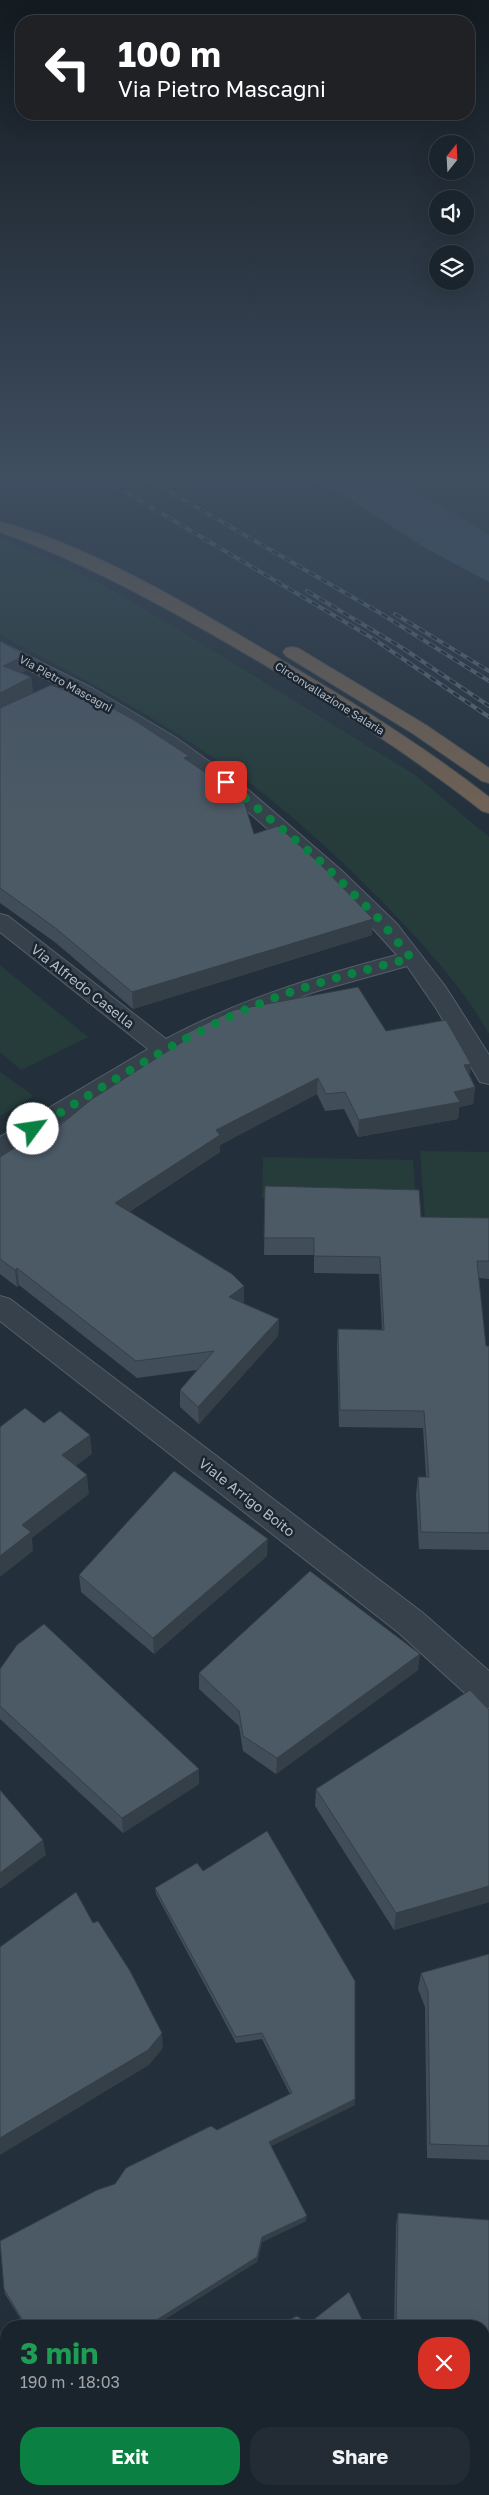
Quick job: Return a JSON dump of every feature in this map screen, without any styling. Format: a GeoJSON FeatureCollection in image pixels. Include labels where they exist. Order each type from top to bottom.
{"type":"FeatureCollection","features":[{"type":"Feature","properties":{"kind":"highway","name":"Circonvallazione Salaria"},"geometry":{"type":"LineString","coordinates":[[143,590],[195,617],[308,683],[400,742],[489,807]]}},
{"type":"Feature","properties":{"kind":"highway"},"geometry":{"type":"LineString","coordinates":[[180,590],[207,604]]}},
{"type":"Feature","properties":{"kind":"highway","name":"Circonvallazione Salaria"},"geometry":{"type":"LineString","coordinates":[[273,642],[411,724],[489,778]]}},
{"type":"Feature","properties":{"kind":"street","name":"Via Pietro Mascagni"},"geometry":{"type":"LineString","coordinates":[[0,647],[70,683],[166,741],[231,786],[318,859],[378,918],[411,958],[441,998],[489,1076]]}},
{"type":"Feature","properties":{"kind":"street"},"geometry":{"type":"LineString","coordinates":[[50,692],[70,683]]}},
{"type":"Feature","properties":{"kind":"street","name":"Via Alfredo Casella"},"geometry":{"type":"LineString","coordinates":[[0,921],[166,1051]]}},
{"type":"Feature","properties":{"kind":"street"},"geometry":{"type":"LineString","coordinates":[[0,1149],[166,1051],[225,1019],[274,998],[332,979],[411,958]]}},
{"type":"Feature","properties":{"kind":"street","name":"Viale Arrigo Boito"},"geometry":{"type":"LineString","coordinates":[[0,1306],[411,1623],[476,1669],[489,1693]]}},
{"type":"Feature","properties":{"kind":"green space"},"geometry":{"type":"Polygon","coordinates":[[[0,590],[113,590],[415,775],[489,837],[489,1034],[458,988],[410,931],[339,859],[276,804],[232,770],[176,733],[89,682],[0,635],[0,590]]]}},
{"type":"Feature","properties":{"kind":"green space"},"geometry":{"type":"Polygon","coordinates":[[[0,965],[88,1037],[21,1070],[0,1052],[0,965]]]}},
{"type":"Feature","properties":{"kind":"green space"},"geometry":{"type":"Polygon","coordinates":[[[0,1072],[34,1096],[0,1116],[0,1072]]]}},
{"type":"Feature","properties":{"kind":"green space"},"geometry":{"type":"Polygon","coordinates":[[[420,1151],[489,1152],[489,1232],[426,1231],[420,1151]]]}},
{"type":"Feature","properties":{"kind":"green space"},"geometry":{"type":"Polygon","coordinates":[[[263,1157],[413,1160],[416,1202],[262,1198],[263,1157]]]}},
{"type":"Feature","properties":{"kind":"building"},"geometry":{"type":"Polygon","coordinates":[[[0,641],[25,655],[3,666],[31,677],[0,693],[0,641]]]}},
{"type":"Feature","properties":{"kind":"building"},"geometry":{"type":"Polygon","coordinates":[[[51,685],[78,695],[85,693],[134,720],[189,756],[184,758],[243,798],[254,834],[278,826],[318,862],[373,919],[132,992],[54,927],[0,888],[0,708],[51,685]]]}},
{"type":"Feature","properties":{"kind":"building"},"geometry":{"type":"Polygon","coordinates":[[[358,987],[386,1031],[446,1020],[471,1064],[464,1065],[475,1087],[454,1092],[460,1102],[359,1120],[345,1092],[326,1094],[318,1078],[216,1130],[220,1135],[115,1203],[232,1274],[244,1286],[229,1297],[279,1319],[198,1407],[180,1390],[214,1351],[136,1361],[17,1268],[15,1270],[0,1259],[0,1157],[27,1140],[36,1145],[92,1099],[187,1039],[183,1035],[234,1010],[358,987]]]}},
{"type":"Feature","properties":{"kind":"building"},"geometry":{"type":"Polygon","coordinates":[[[265,1186],[419,1190],[421,1217],[489,1218],[489,1261],[477,1261],[486,1346],[489,1346],[489,1533],[421,1532],[418,1477],[429,1477],[424,1411],[340,1410],[338,1329],[384,1330],[380,1257],[314,1256],[314,1238],[264,1238],[265,1186]]]}},
{"type":"Feature","properties":{"kind":"building"},"geometry":{"type":"Polygon","coordinates":[[[25,1408],[44,1423],[60,1411],[90,1435],[62,1455],[87,1475],[22,1525],[31,1532],[0,1556],[0,1427],[25,1408]]]}},
{"type":"Feature","properties":{"kind":"building"},"geometry":{"type":"Polygon","coordinates":[[[174,1471],[268,1539],[153,1638],[79,1575],[174,1471]]]}},
{"type":"Feature","properties":{"kind":"building"},"geometry":{"type":"Polygon","coordinates":[[[310,1571],[420,1654],[277,1758],[243,1736],[239,1711],[199,1673],[310,1571]]]}},
{"type":"Feature","properties":{"kind":"building"},"geometry":{"type":"Polygon","coordinates":[[[44,1624],[199,1769],[122,1818],[0,1706],[0,1669],[17,1645],[44,1624]]]}},
{"type":"Feature","properties":{"kind":"building"},"geometry":{"type":"Polygon","coordinates":[[[470,1690],[489,1710],[489,1886],[396,1913],[316,1789],[470,1690]]]}},
{"type":"Feature","properties":{"kind":"building"},"geometry":{"type":"Polygon","coordinates":[[[0,1790],[43,1840],[0,1873],[0,1790]]]}},
{"type":"Feature","properties":{"kind":"building"},"geometry":{"type":"Polygon","coordinates":[[[267,1831],[355,1981],[355,2099],[269,2142],[307,2216],[262,2237],[257,2257],[157,2320],[22,2320],[4,2289],[0,2241],[97,2190],[115,2184],[126,2168],[211,2126],[217,2130],[292,2093],[262,2033],[236,2037],[155,1888],[197,1863],[203,1871],[267,1831]]]}},
{"type":"Feature","properties":{"kind":"building"},"geometry":{"type":"Polygon","coordinates":[[[76,1892],[93,1923],[98,1921],[130,1971],[162,2033],[148,2050],[0,2138],[0,1947],[76,1892]]]}},
{"type":"Feature","properties":{"kind":"building"},"geometry":{"type":"Polygon","coordinates":[[[489,1954],[489,2146],[430,2144],[428,1991],[421,1973],[489,1954]]]}},
{"type":"Feature","properties":{"kind":"building"},"geometry":{"type":"Polygon","coordinates":[[[398,2213],[489,2220],[489,2320],[396,2320],[398,2213]]]}},
{"type":"Feature","properties":{"kind":"building"},"geometry":{"type":"Polygon","coordinates":[[[349,2292],[362,2320],[313,2320],[349,2292]]]}},
{"type":"Feature","properties":{"kind":"building"},"geometry":{"type":"Polygon","coordinates":[[[297,2316],[302,2320],[289,2320],[297,2316]]]}},
{"type":"Feature","properties":{"kind":"railway"},"geometry":{"type":"LineString","coordinates":[[292,590],[372,638],[489,717]]}},
{"type":"Feature","properties":{"kind":"railway"},"geometry":{"type":"LineString","coordinates":[[341,590],[489,681]]}},
{"type":"Feature","properties":{"kind":"railway"},"geometry":{"type":"LineString","coordinates":[[307,591],[404,649],[489,706]]}},
{"type":"Feature","properties":{"kind":"railway"},"geometry":{"type":"LineString","coordinates":[[395,614],[489,671]]}},
{"type":"Feature","properties":{"kind":"route"},"geometry":{"type":"LineString","coordinates":[[33,1129],[178,1044],[246,1009],[317,983],[411,958],[402,945],[358,897],[318,859],[226,782]]}}]}
